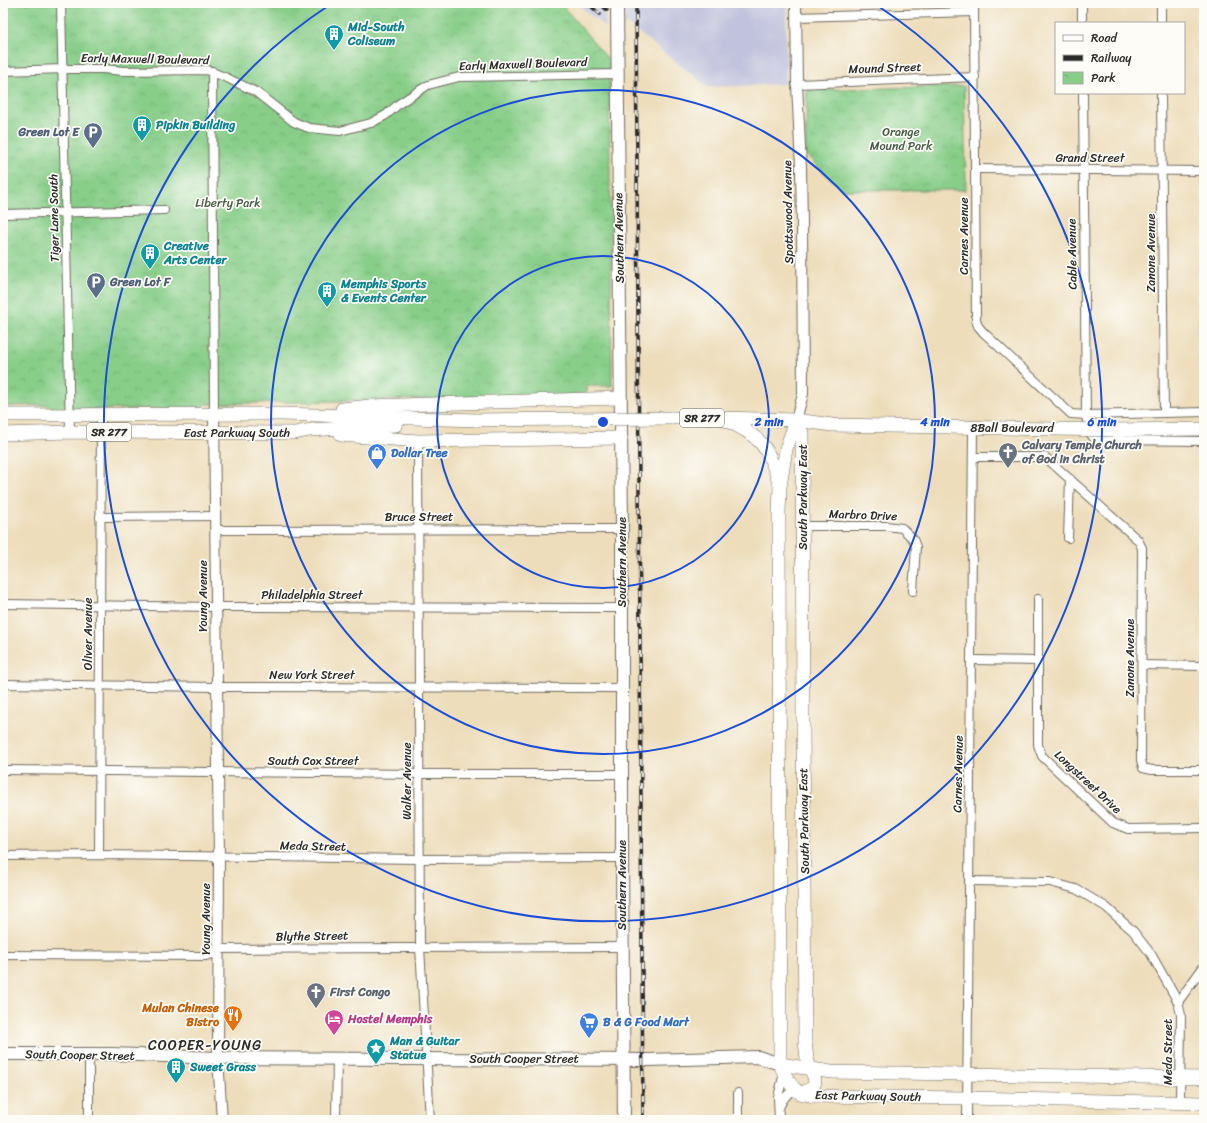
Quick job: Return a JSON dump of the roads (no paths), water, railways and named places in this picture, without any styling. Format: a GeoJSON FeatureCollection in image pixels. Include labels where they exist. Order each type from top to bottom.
{"type":"FeatureCollection","features":[{"type":"Feature","properties":{"kind":"main road","name":"Southern Avenue"},"geometry":{"type":"LineString","coordinates":[[617,3],[622,529],[622,947],[624,1120]]}},
{"type":"Feature","properties":{"kind":"main road"},"geometry":{"type":"LineString","coordinates":[[282,414],[370,406],[620,398]]}},
{"type":"Feature","properties":{"kind":"main road","name":"East Parkway South"},"geometry":{"type":"LineString","coordinates":[[3,415],[282,414],[474,420],[671,418],[796,420]]}},
{"type":"Feature","properties":{"kind":"main road"},"geometry":{"type":"LineString","coordinates":[[719,418],[750,432],[760,441],[772,461],[780,487]]}},
{"type":"Feature","properties":{"kind":"main road","name":"East Parkway South"},"geometry":{"type":"LineString","coordinates":[[3,434],[70,432],[296,433],[328,428],[474,420]]}},
{"type":"Feature","properties":{"kind":"main road","name":"8Ball Boulevard"},"geometry":{"type":"LineString","coordinates":[[796,420],[832,424],[973,428],[1112,430],[1204,429]]}},
{"type":"Feature","properties":{"kind":"main road","name":"South Parkway East"},"geometry":{"type":"LineString","coordinates":[[782,1068],[780,487],[786,449],[796,420]]}},
{"type":"Feature","properties":{"kind":"main road","name":"South Parkway East"},"geometry":{"type":"LineString","coordinates":[[796,420],[802,433],[806,1042],[807,1059],[815,1080],[814,1086],[809,1090],[798,1091]]}},
{"type":"Feature","properties":{"kind":"main road"},"geometry":{"type":"LineString","coordinates":[[296,433],[418,441],[621,438]]}},
{"type":"Feature","properties":{"kind":"main road"},"geometry":{"type":"LineString","coordinates":[[780,680],[803,680]]}},
{"type":"Feature","properties":{"kind":"main road","name":"South Cooper Street"},"geometry":{"type":"LineString","coordinates":[[3,1054],[111,1054],[218,1058],[427,1059],[758,1057],[782,1068]]}},
{"type":"Feature","properties":{"kind":"main road","name":"East Parkway South"},"geometry":{"type":"LineString","coordinates":[[782,1068],[831,1072],[1204,1078]]}},
{"type":"Feature","properties":{"kind":"main road"},"geometry":{"type":"LineString","coordinates":[[782,1068],[798,1091]]}},
{"type":"Feature","properties":{"kind":"main road","name":"East Parkway South"},"geometry":{"type":"LineString","coordinates":[[798,1091],[812,1096],[842,1097],[1204,1103]]}},
{"type":"Feature","properties":{"kind":"street","name":"Tiger Lane South"},"geometry":{"type":"LineString","coordinates":[[61,3],[64,69],[70,432]]}},
{"type":"Feature","properties":{"kind":"street","name":"Spottswood Avenue"},"geometry":{"type":"LineString","coordinates":[[796,3],[797,84],[802,223],[803,394],[796,420]]}},
{"type":"Feature","properties":{"kind":"street","name":"Carnes Avenue"},"geometry":{"type":"LineString","coordinates":[[974,3],[976,320],[978,326],[1071,414],[1204,412]]}},
{"type":"Feature","properties":{"kind":"street"},"geometry":{"type":"LineString","coordinates":[[1082,3],[1082,22]]}},
{"type":"Feature","properties":{"kind":"street"},"geometry":{"type":"LineString","coordinates":[[1161,3],[1161,22]]}},
{"type":"Feature","properties":{"kind":"street"},"geometry":{"type":"LineString","coordinates":[[796,17],[974,12]]}},
{"type":"Feature","properties":{"kind":"street","name":"Early Maxwell Boulevard"},"geometry":{"type":"LineString","coordinates":[[3,71],[64,69],[103,69],[123,71],[212,71],[256,92],[294,122],[309,128],[340,131],[371,123],[386,115],[400,103],[428,85],[459,77],[617,74]]}},
{"type":"Feature","properties":{"kind":"street","name":"Young Avenue"},"geometry":{"type":"LineString","coordinates":[[212,71],[216,687],[219,857],[218,1058],[222,1120]]}},
{"type":"Feature","properties":{"kind":"street","name":"Mound Street"},"geometry":{"type":"LineString","coordinates":[[797,84],[975,77]]}},
{"type":"Feature","properties":{"kind":"street","name":"Cable Avenue"},"geometry":{"type":"LineString","coordinates":[[1083,94],[1086,414],[1089,433],[1094,438],[1102,441],[1204,441]]}},
{"type":"Feature","properties":{"kind":"street","name":"Zanone Avenue"},"geometry":{"type":"LineString","coordinates":[[1161,94],[1164,412]]}},
{"type":"Feature","properties":{"kind":"street","name":"Grand Street"},"geometry":{"type":"LineString","coordinates":[[976,169],[1204,171]]}},
{"type":"Feature","properties":{"kind":"street"},"geometry":{"type":"LineString","coordinates":[[3,214],[164,210]]}},
{"type":"Feature","properties":{"kind":"street","name":"Oliver Avenue"},"geometry":{"type":"LineString","coordinates":[[99,855],[101,414]]}},
{"type":"Feature","properties":{"kind":"street","name":"Carnes Avenue"},"geometry":{"type":"LineString","coordinates":[[967,1120],[973,428]]}},
{"type":"Feature","properties":{"kind":"street","name":"Walker Avenue"},"geometry":{"type":"LineString","coordinates":[[418,441],[420,947],[430,1120]]}},
{"type":"Feature","properties":{"kind":"street"},"geometry":{"type":"LineString","coordinates":[[973,457],[1046,457],[1070,479],[1068,538]]}},
{"type":"Feature","properties":{"kind":"street","name":"Zanone Avenue"},"geometry":{"type":"LineString","coordinates":[[1070,479],[1138,540],[1142,548],[1141,760],[1143,768],[1152,770],[1204,770]]}},
{"type":"Feature","properties":{"kind":"street"},"geometry":{"type":"LineString","coordinates":[[100,517],[216,516]]}},
{"type":"Feature","properties":{"kind":"street","name":"Marbro Drive"},"geometry":{"type":"LineString","coordinates":[[803,526],[886,526],[902,528],[913,539],[916,547],[913,591]]}},
{"type":"Feature","properties":{"kind":"street","name":"Bruce Street"},"geometry":{"type":"LineString","coordinates":[[216,530],[622,529]]}},
{"type":"Feature","properties":{"kind":"street","name":"Longstreet Drive"},"geometry":{"type":"LineString","coordinates":[[1038,598],[1038,745],[1042,756],[1113,823],[1128,829],[1204,828]]}},
{"type":"Feature","properties":{"kind":"street","name":"Philadelphia Street"},"geometry":{"type":"LineString","coordinates":[[3,604],[100,604],[216,607],[622,608]]}},
{"type":"Feature","properties":{"kind":"street"},"geometry":{"type":"LineString","coordinates":[[972,660],[1038,661]]}},
{"type":"Feature","properties":{"kind":"street"},"geometry":{"type":"LineString","coordinates":[[1142,665],[1204,666]]}},
{"type":"Feature","properties":{"kind":"street","name":"New York Street"},"geometry":{"type":"LineString","coordinates":[[3,684],[216,687],[622,688]]}},
{"type":"Feature","properties":{"kind":"street","name":"South Cox Street"},"geometry":{"type":"LineString","coordinates":[[3,770],[218,773],[622,774]]}},
{"type":"Feature","properties":{"kind":"street","name":"Meda Street"},"geometry":{"type":"LineString","coordinates":[[3,856],[99,855],[420,859],[622,858]]}},
{"type":"Feature","properties":{"kind":"street","name":"Meda Street"},"geometry":{"type":"LineString","coordinates":[[969,881],[1050,882],[1076,889],[1106,907],[1133,931],[1151,954],[1178,1002],[1181,1014],[1180,1102]]}},
{"type":"Feature","properties":{"kind":"street","name":"Blythe Street"},"geometry":{"type":"LineString","coordinates":[[3,955],[206,956],[213,954],[218,949],[622,947]]}},
{"type":"Feature","properties":{"kind":"street"},"geometry":{"type":"LineString","coordinates":[[1178,1002],[1204,966]]}},
{"type":"Feature","properties":{"kind":"street"},"geometry":{"type":"LineString","coordinates":[[89,1054],[89,1120]]}},
{"type":"Feature","properties":{"kind":"street"},"geometry":{"type":"LineString","coordinates":[[336,1120],[337,1058]]}},
{"type":"Feature","properties":{"kind":"street"},"geometry":{"type":"LineString","coordinates":[[779,1120],[778,1097],[782,1068]]}},
{"type":"Feature","properties":{"kind":"street"},"geometry":{"type":"LineString","coordinates":[[779,1108],[787,1094],[798,1091]]}},
{"type":"Feature","properties":{"kind":"street"},"geometry":{"type":"LineString","coordinates":[[738,1093],[738,1120]]}},
{"type":"Feature","properties":{"kind":"railway"},"geometry":{"type":"LineString","coordinates":[[587,3],[600,14]]}},
{"type":"Feature","properties":{"kind":"railway"},"geometry":{"type":"LineString","coordinates":[[599,3],[607,10]]}},
{"type":"Feature","properties":{"kind":"railway"},"geometry":{"type":"LineString","coordinates":[[636,3],[643,1120]]}},
{"type":"Feature","properties":{"kind":"place","name":"Mid-South Coliseum"},"geometry":{"type":"Point","coordinates":[334,51]}},
{"type":"Feature","properties":{"kind":"place","name":"Pipkin Building"},"geometry":{"type":"Point","coordinates":[142,142]}},
{"type":"Feature","properties":{"kind":"place","name":"Green Lot E"},"geometry":{"type":"Point","coordinates":[93,149]}},
{"type":"Feature","properties":{"kind":"place","name":"Creative Arts Center"},"geometry":{"type":"Point","coordinates":[150,270]}},
{"type":"Feature","properties":{"kind":"place","name":"Green Lot F"},"geometry":{"type":"Point","coordinates":[96,299]}},
{"type":"Feature","properties":{"kind":"place","name":"Memphis Sports & Events Center"},"geometry":{"type":"Point","coordinates":[327,308]}},
{"type":"Feature","properties":{"kind":"place","name":"Calvary Temple Church of God in Christ"},"geometry":{"type":"Point","coordinates":[1008,469]}},
{"type":"Feature","properties":{"kind":"place","name":"Dollar Tree"},"geometry":{"type":"Point","coordinates":[377,470]}},
{"type":"Feature","properties":{"kind":"place","name":"First Congo"},"geometry":{"type":"Point","coordinates":[316,1009]}},
{"type":"Feature","properties":{"kind":"place","name":"Mulan Chinese Bistro"},"geometry":{"type":"Point","coordinates":[233,1032]}},
{"type":"Feature","properties":{"kind":"place","name":"Hostel Memphis"},"geometry":{"type":"Point","coordinates":[334,1036]}},
{"type":"Feature","properties":{"kind":"place","name":"B & G Food Mart"},"geometry":{"type":"Point","coordinates":[589,1039]}},
{"type":"Feature","properties":{"kind":"place","name":"Man & Guitar Statue"},"geometry":{"type":"Point","coordinates":[376,1065]}},
{"type":"Feature","properties":{"kind":"place","name":"Sweet Grass"},"geometry":{"type":"Point","coordinates":[176,1084]}},
{"type":"Feature","properties":{"kind":"district","name":"COOPER-YOUNG"},"geometry":{"type":"Point","coordinates":[205,1045]}},
{"type":"Feature","properties":{"kind":"park label","name":"Orange Mound Park"},"geometry":{"type":"Point","coordinates":[901,139]}},
{"type":"Feature","properties":{"kind":"park label","name":"Liberty Park"},"geometry":{"type":"Point","coordinates":[228,203]}}]}
